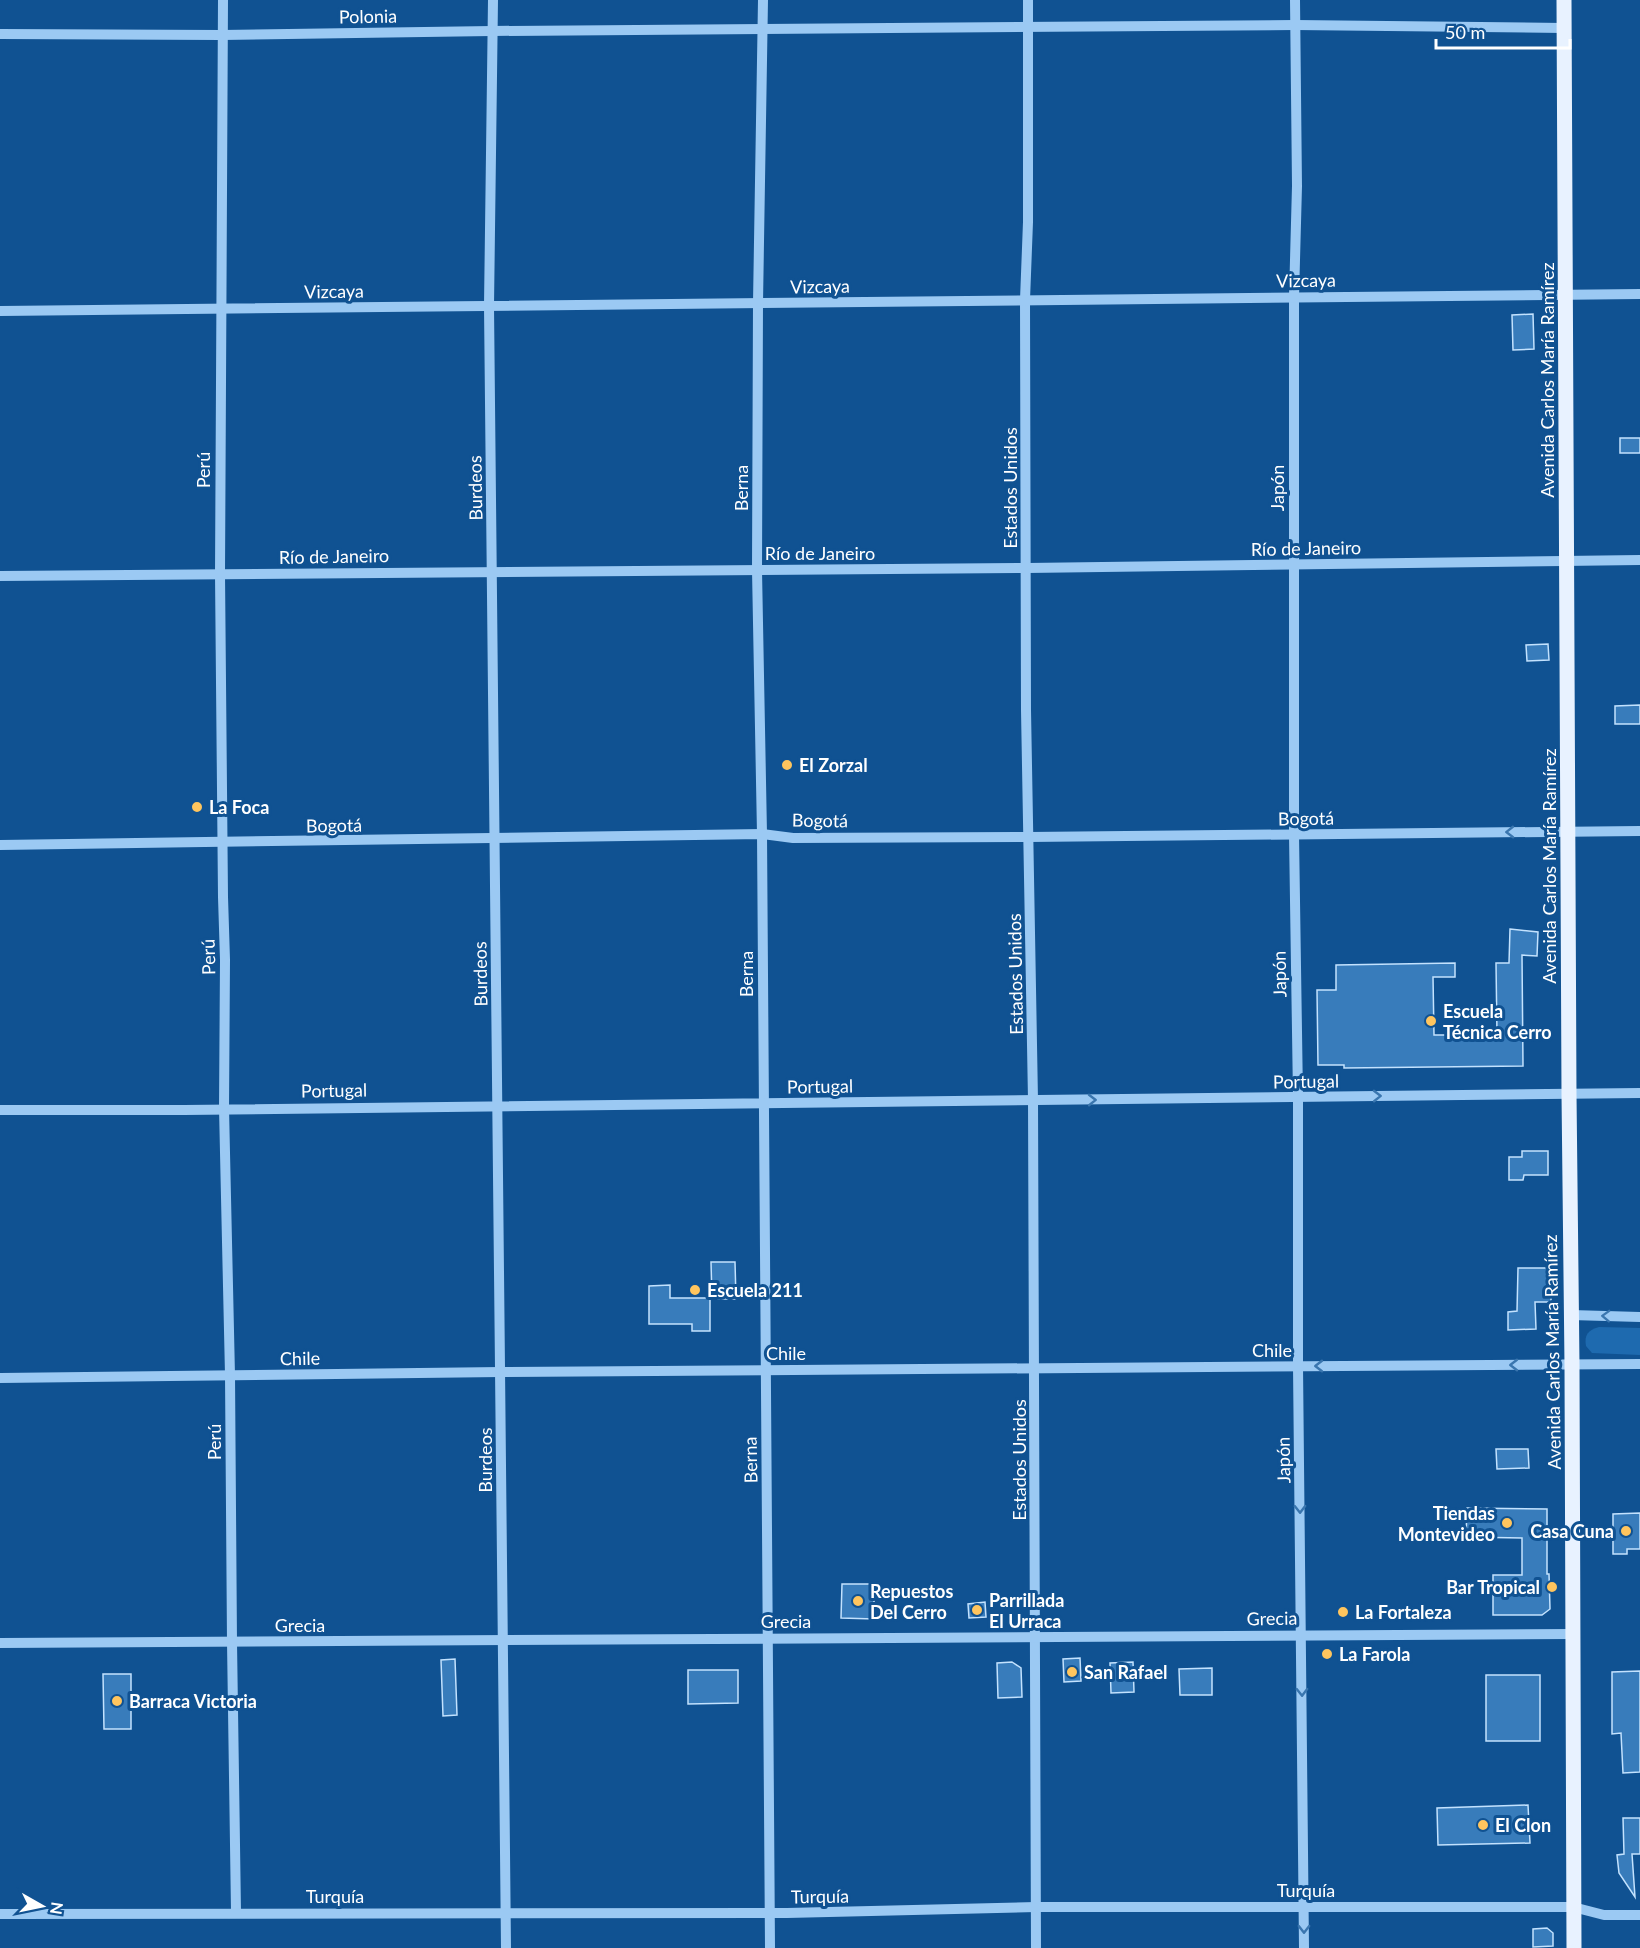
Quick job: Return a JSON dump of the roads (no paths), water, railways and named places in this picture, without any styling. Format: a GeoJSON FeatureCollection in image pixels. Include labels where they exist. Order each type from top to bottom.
{"type":"FeatureCollection","features":[{"type":"Feature","properties":{"kind":"main road","name":"Avenida Carlos María Ramírez"},"geometry":{"type":"LineString","coordinates":[[1564,0],[1574,1948]]}},
{"type":"Feature","properties":{"kind":"street","name":"Perú"},"geometry":{"type":"LineString","coordinates":[[223,0],[220,574],[225,960],[224,1108],[230,1375],[236,1912]]}},
{"type":"Feature","properties":{"kind":"street","name":"Burdeos"},"geometry":{"type":"LineString","coordinates":[[493,0],[489,306],[506,1948]]}},
{"type":"Feature","properties":{"kind":"street","name":"Berna"},"geometry":{"type":"LineString","coordinates":[[763,0],[758,303],[757,570],[762,834],[770,1948]]}},
{"type":"Feature","properties":{"kind":"street","name":"Estados Unidos"},"geometry":{"type":"LineString","coordinates":[[1028,0],[1028,222],[1025,300],[1026,710],[1033,1100],[1036,1948]]}},
{"type":"Feature","properties":{"kind":"street","name":"Japón"},"geometry":{"type":"LineString","coordinates":[[1295,0],[1297,186],[1294,297],[1294,835],[1304,1948]]}},
{"type":"Feature","properties":{"kind":"street","name":"Polonia"},"geometry":{"type":"LineString","coordinates":[[0,34],[222,36],[492,31],[1295,25],[1564,28]]}},
{"type":"Feature","properties":{"kind":"street","name":"Vizcaya"},"geometry":{"type":"LineString","coordinates":[[0,310],[1640,294]]}},
{"type":"Feature","properties":{"kind":"street","name":"Río de Janeiro"},"geometry":{"type":"LineString","coordinates":[[0,576],[1027,568],[1640,560]]}},
{"type":"Feature","properties":{"kind":"street","name":"Bogotá"},"geometry":{"type":"LineString","coordinates":[[0,845],[762,834],[793,838],[1640,831]]}},
{"type":"Feature","properties":{"kind":"street","name":"Portugal"},"geometry":{"type":"LineString","coordinates":[[0,1110],[1640,1093]]}},
{"type":"Feature","properties":{"kind":"street"},"geometry":{"type":"LineString","coordinates":[[1571,1315],[1640,1317]]}},
{"type":"Feature","properties":{"kind":"street","name":"Chile"},"geometry":{"type":"LineString","coordinates":[[0,1378],[1640,1364]]}},
{"type":"Feature","properties":{"kind":"street","name":"Grecia"},"geometry":{"type":"LineString","coordinates":[[0,1643],[1573,1634]]}},
{"type":"Feature","properties":{"kind":"street","name":"Turquía"},"geometry":{"type":"LineString","coordinates":[[0,1914],[770,1913],[1036,1907],[1304,1906],[1573,1907],[1604,1915],[1640,1915]]}},
{"type":"Feature","properties":{"kind":"place","name":"El Zorzal"},"geometry":{"type":"Point","coordinates":[787,765]}},
{"type":"Feature","properties":{"kind":"place","name":"La Foca"},"geometry":{"type":"Point","coordinates":[197,807]}},
{"type":"Feature","properties":{"kind":"place","name":"Escuela Técnica Cerro"},"geometry":{"type":"Point","coordinates":[1431,1021]}},
{"type":"Feature","properties":{"kind":"place","name":"Escuela 211"},"geometry":{"type":"Point","coordinates":[695,1290]}},
{"type":"Feature","properties":{"kind":"place","name":"Tiendas Montevideo"},"geometry":{"type":"Point","coordinates":[1507,1523]}},
{"type":"Feature","properties":{"kind":"place","name":"Casa Cuna"},"geometry":{"type":"Point","coordinates":[1626,1531]}},
{"type":"Feature","properties":{"kind":"place","name":"Bar Tropical"},"geometry":{"type":"Point","coordinates":[1552,1587]}},
{"type":"Feature","properties":{"kind":"place","name":"Repuestos Del Cerro"},"geometry":{"type":"Point","coordinates":[858,1601]}},
{"type":"Feature","properties":{"kind":"place","name":"Parrillada El Urraca"},"geometry":{"type":"Point","coordinates":[977,1610]}},
{"type":"Feature","properties":{"kind":"place","name":"La Fortaleza"},"geometry":{"type":"Point","coordinates":[1343,1612]}},
{"type":"Feature","properties":{"kind":"place","name":"La Farola"},"geometry":{"type":"Point","coordinates":[1327,1654]}},
{"type":"Feature","properties":{"kind":"place","name":"San Rafael"},"geometry":{"type":"Point","coordinates":[1072,1672]}},
{"type":"Feature","properties":{"kind":"place","name":"Barraca Victoria"},"geometry":{"type":"Point","coordinates":[117,1701]}},
{"type":"Feature","properties":{"kind":"place","name":"El Clon"},"geometry":{"type":"Point","coordinates":[1483,1825]}}]}
